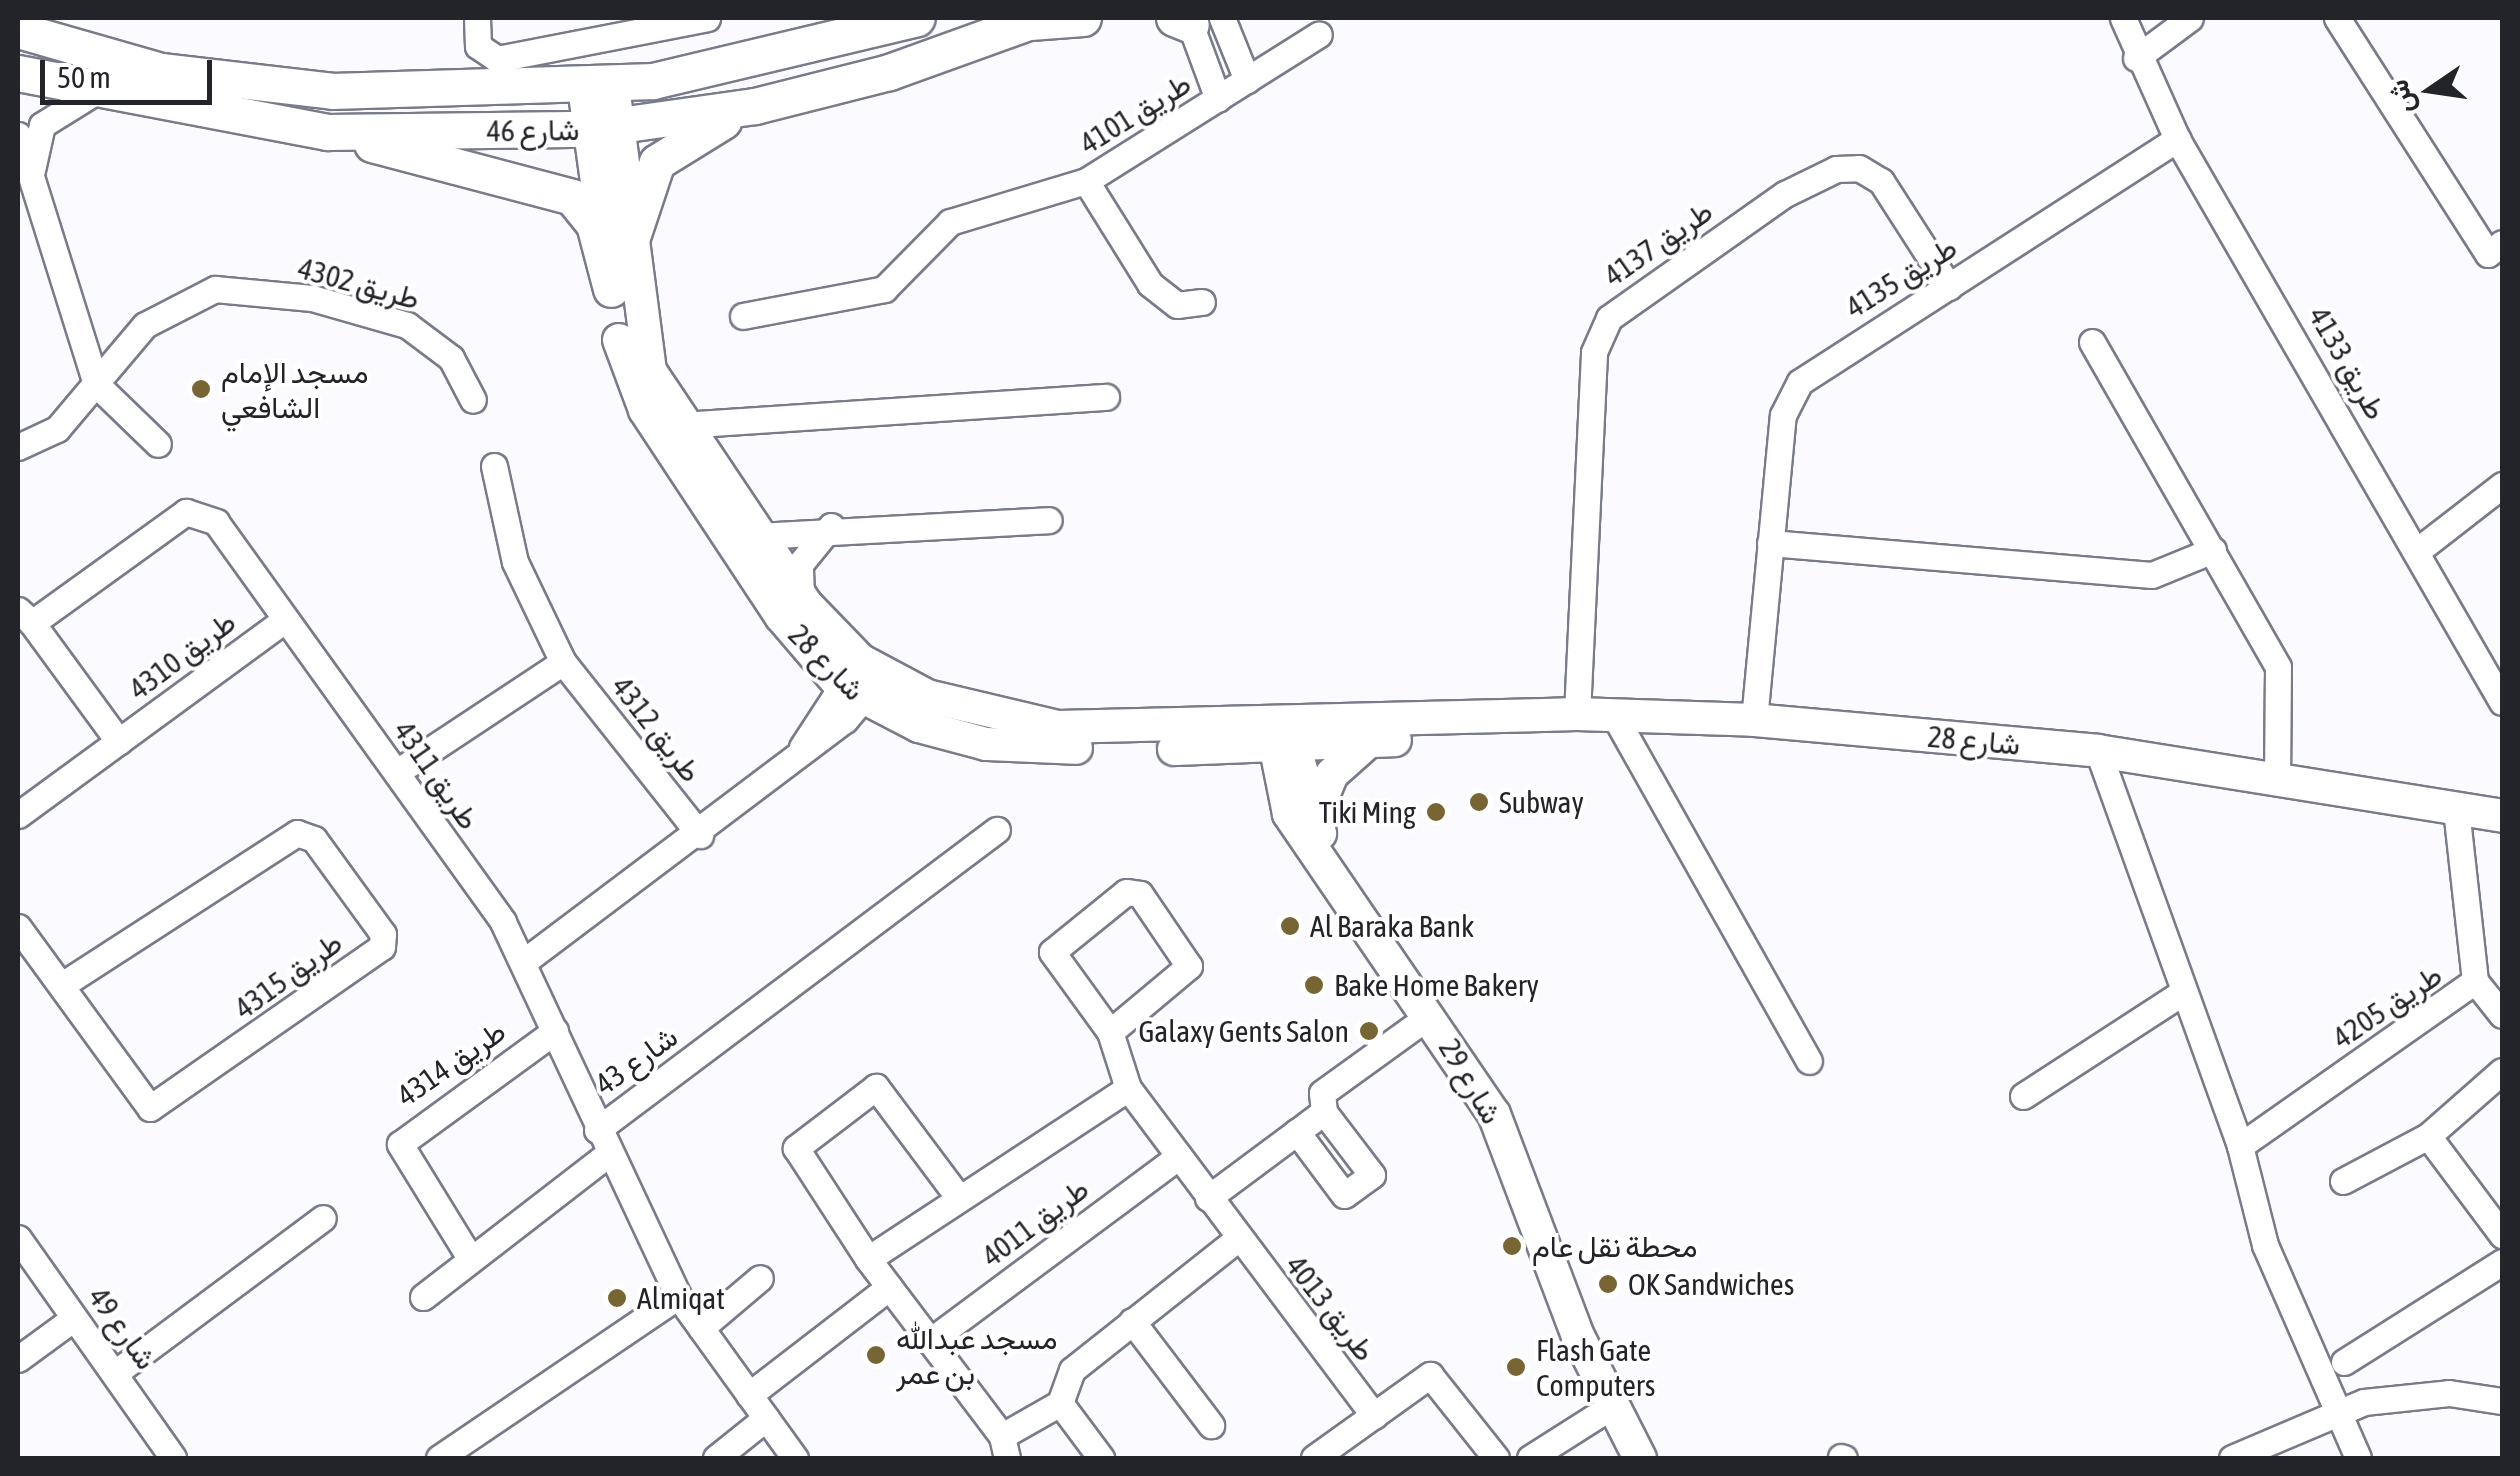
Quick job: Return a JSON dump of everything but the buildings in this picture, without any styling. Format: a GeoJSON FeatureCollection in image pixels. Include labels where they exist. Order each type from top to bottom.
{"type":"FeatureCollection","features":[{"type":"Feature","properties":{"kind":"main road","name":"شارع 46"},"geometry":{"type":"LineString","coordinates":[[18,30],[161,71],[332,91],[599,86],[745,65],[917,18]]}},
{"type":"Feature","properties":{"kind":"main road","name":"شارع 46"},"geometry":{"type":"LineString","coordinates":[[18,73],[96,92],[327,132],[605,127],[755,106],[1034,20],[1084,18]]}},
{"type":"Feature","properties":{"kind":"main road"},"geometry":{"type":"LineString","coordinates":[[630,243],[657,162],[755,106]]}},
{"type":"Feature","properties":{"kind":"main road"},"geometry":{"type":"LineString","coordinates":[[327,132],[572,197],[594,224],[611,290]]}},
{"type":"Feature","properties":{"kind":"street"},"geometry":{"type":"LineString","coordinates":[[477,18],[478,46],[497,59],[707,18]]}},
{"type":"Feature","properties":{"kind":"street","name":"طريق 4133"},"geometry":{"type":"LineString","coordinates":[[2124,18],[2136,58],[2177,139],[2502,702]]}},
{"type":"Feature","properties":{"kind":"street"},"geometry":{"type":"LineString","coordinates":[[2136,58],[2190,18]]}},
{"type":"Feature","properties":{"kind":"street"},"geometry":{"type":"LineString","coordinates":[[2336,18],[2488,254],[2502,242]]}},
{"type":"Feature","properties":{"kind":"street","name":"طريق 4101"},"geometry":{"type":"LineString","coordinates":[[1194,19],[1247,80]]}},
{"type":"Feature","properties":{"kind":"street","name":"طريق 4101"},"geometry":{"type":"LineString","coordinates":[[1194,19],[1218,99]]}},
{"type":"Feature","properties":{"kind":"street","name":"طريق 4101"},"geometry":{"type":"LineString","coordinates":[[743,316],[884,289],[950,222],[1086,181],[1319,34]]}},
{"type":"Feature","properties":{"kind":"street","name":"شارع 28"},"geometry":{"type":"LineString","coordinates":[[599,86],[630,243],[640,340],[682,426],[861,681],[993,716],[1058,727],[1288,734],[1368,742],[1442,724]]}},
{"type":"Feature","properties":{"kind":"street"},"geometry":{"type":"LineString","coordinates":[[31,175],[42,126],[96,92]]}},
{"type":"Feature","properties":{"kind":"street","name":"شارع 28"},"geometry":{"type":"LineString","coordinates":[[605,127],[611,290],[620,347],[645,410],[781,616],[861,681],[986,744],[1182,749],[1288,734],[1576,714],[1754,720],[2098,751],[2502,816]]}},
{"type":"Feature","properties":{"kind":"street"},"geometry":{"type":"LineString","coordinates":[[18,134],[96,384],[158,444]]}},
{"type":"Feature","properties":{"kind":"street","name":"طريق 4135"},"geometry":{"type":"LineString","coordinates":[[1754,720],[1770,543],[1789,397],[1812,370],[1949,287],[2177,139]]}},
{"type":"Feature","properties":{"kind":"street","name":"طريق 4137"},"geometry":{"type":"LineString","coordinates":[[1576,714],[1594,352],[1609,318],[1785,194],[1836,169],[1859,168],[1881,181],[1949,287]]}},
{"type":"Feature","properties":{"kind":"street","name":"طريق 4101"},"geometry":{"type":"LineString","coordinates":[[1086,181],[1150,284],[1176,305],[1202,302]]}},
{"type":"Feature","properties":{"kind":"street","name":"طريق 4302"},"geometry":{"type":"LineString","coordinates":[[18,447],[56,429],[145,325],[215,289],[312,298],[407,325],[451,358],[473,400]]}},
{"type":"Feature","properties":{"kind":"street"},"geometry":{"type":"LineString","coordinates":[[2092,342],[2278,666],[2277,779]]}},
{"type":"Feature","properties":{"kind":"street"},"geometry":{"type":"LineString","coordinates":[[682,426],[1106,397]]}},
{"type":"Feature","properties":{"kind":"street","name":"طريق 4312"},"geometry":{"type":"LineString","coordinates":[[494,466],[515,562],[563,662],[700,835]]}},
{"type":"Feature","properties":{"kind":"street"},"geometry":{"type":"LineString","coordinates":[[2417,551],[2502,486]]}},
{"type":"Feature","properties":{"kind":"street","name":"طريق 4311"},"geometry":{"type":"LineString","coordinates":[[25,616],[170,521],[194,510],[216,522],[397,772],[526,960],[603,1141]]}},
{"type":"Feature","properties":{"kind":"street"},"geometry":{"type":"LineString","coordinates":[[756,536],[831,526],[1049,520]]}},
{"type":"Feature","properties":{"kind":"street"},"geometry":{"type":"LineString","coordinates":[[801,597],[800,564],[831,526]]}},
{"type":"Feature","properties":{"kind":"street"},"geometry":{"type":"LineString","coordinates":[[1770,543],[2152,575],[2213,550]]}},
{"type":"Feature","properties":{"kind":"street","name":"طريق 4310"},"geometry":{"type":"LineString","coordinates":[[25,616],[119,742]]}},
{"type":"Feature","properties":{"kind":"street","name":"طريق 4310"},"geometry":{"type":"LineString","coordinates":[[18,816],[284,620]]}},
{"type":"Feature","properties":{"kind":"street"},"geometry":{"type":"LineString","coordinates":[[397,772],[563,662]]}},
{"type":"Feature","properties":{"kind":"street"},"geometry":{"type":"LineString","coordinates":[[526,960],[700,835],[800,752],[861,681]]}},
{"type":"Feature","properties":{"kind":"street"},"geometry":{"type":"LineString","coordinates":[[1614,715],[1809,1061]]}},
{"type":"Feature","properties":{"kind":"street","name":"شارع 29"},"geometry":{"type":"LineString","coordinates":[[1288,734],[1301,816],[1494,1114],[1612,1406],[1640,1458]]}},
{"type":"Feature","properties":{"kind":"street"},"geometry":{"type":"LineString","coordinates":[[1182,749],[1246,769],[1301,816],[1332,774],[1368,742]]}},
{"type":"Feature","properties":{"kind":"street"},"geometry":{"type":"LineString","coordinates":[[2098,751],[2240,1146],[2265,1245],[2358,1458]]}},
{"type":"Feature","properties":{"kind":"street","name":"طريق 4205"},"geometry":{"type":"LineString","coordinates":[[2240,1146],[2475,981],[2456,810]]}},
{"type":"Feature","properties":{"kind":"street","name":"شارع 29"},"geometry":{"type":"LineString","coordinates":[[1301,816],[1508,1106],[1586,1325],[1657,1458]]}},
{"type":"Feature","properties":{"kind":"street","name":"شارع 43"},"geometry":{"type":"LineString","coordinates":[[603,1141],[997,830]]}},
{"type":"Feature","properties":{"kind":"street","name":"طريق 4315"},"geometry":{"type":"LineString","coordinates":[[18,927],[140,1102],[162,1106],[382,947],[383,934],[314,839],[298,833],[62,985]]}},
{"type":"Feature","properties":{"kind":"street"},"geometry":{"type":"LineString","coordinates":[[1110,1032],[1189,966],[1134,890],[1052,952],[1110,1032],[1128,1088]]}},
{"type":"Feature","properties":{"kind":"street"},"geometry":{"type":"LineString","coordinates":[[2475,981],[2502,1014]]}},
{"type":"Feature","properties":{"kind":"street"},"geometry":{"type":"LineString","coordinates":[[2023,1096],[2184,992]]}},
{"type":"Feature","properties":{"kind":"street"},"geometry":{"type":"LineString","coordinates":[[1297,1132],[1344,1195],[1359,1185],[1373,1172],[1324,1112],[1322,1093],[1430,1015]]}},
{"type":"Feature","properties":{"kind":"street","name":"طريق 4314"},"geometry":{"type":"LineString","coordinates":[[470,1258],[400,1144],[555,1031]]}},
{"type":"Feature","properties":{"kind":"street"},"geometry":{"type":"LineString","coordinates":[[2343,1182],[2428,1136],[2502,1071]]}},
{"type":"Feature","properties":{"kind":"street"},"geometry":{"type":"LineString","coordinates":[[956,1194],[876,1087],[796,1148],[868,1259],[1004,1447],[1060,1404]]}},
{"type":"Feature","properties":{"kind":"street","name":"طريق 4013"},"geometry":{"type":"LineString","coordinates":[[1128,1088],[1235,1240],[1374,1416]]}},
{"type":"Feature","properties":{"kind":"street","name":"طريق 4011"},"geometry":{"type":"LineString","coordinates":[[868,1259],[956,1194],[974,1195],[1128,1088]]}},
{"type":"Feature","properties":{"kind":"street"},"geometry":{"type":"LineString","coordinates":[[1208,1198],[1324,1112]]}},
{"type":"Feature","properties":{"kind":"street"},"geometry":{"type":"LineString","coordinates":[[2428,1136],[2502,1235]]}},
{"type":"Feature","properties":{"kind":"street"},"geometry":{"type":"LineString","coordinates":[[422,1297],[603,1141],[678,1296],[795,1458]]}},
{"type":"Feature","properties":{"kind":"street","name":"طريق 4011"},"geometry":{"type":"LineString","coordinates":[[930,1341],[1178,1156]]}},
{"type":"Feature","properties":{"kind":"street"},"geometry":{"type":"LineString","coordinates":[[115,1373],[324,1218]]}},
{"type":"Feature","properties":{"kind":"street","name":"شارع 49"},"geometry":{"type":"LineString","coordinates":[[18,1238],[173,1458]]}},
{"type":"Feature","properties":{"kind":"street"},"geometry":{"type":"LineString","coordinates":[[1101,1458],[1060,1404],[1062,1380],[1235,1240]]}},
{"type":"Feature","properties":{"kind":"street"},"geometry":{"type":"LineString","coordinates":[[2344,1362],[2502,1262]]}},
{"type":"Feature","properties":{"kind":"street"},"geometry":{"type":"LineString","coordinates":[[701,1328],[760,1278]]}},
{"type":"Feature","properties":{"kind":"street"},"geometry":{"type":"LineString","coordinates":[[750,1395],[889,1286]]}},
{"type":"Feature","properties":{"kind":"street"},"geometry":{"type":"LineString","coordinates":[[455,1454],[678,1296]]}},
{"type":"Feature","properties":{"kind":"street"},"geometry":{"type":"LineString","coordinates":[[18,1359],[74,1318]]}},
{"type":"Feature","properties":{"kind":"street"},"geometry":{"type":"LineString","coordinates":[[1132,1322],[1211,1425]]}},
{"type":"Feature","properties":{"kind":"street"},"geometry":{"type":"LineString","coordinates":[[1314,1458],[1348,1449],[1374,1416],[1430,1376],[1488,1457]]}},
{"type":"Feature","properties":{"kind":"street"},"geometry":{"type":"LineString","coordinates":[[2232,1458],[2336,1410],[2420,1394],[2502,1401]]}},
{"type":"Feature","properties":{"kind":"street"},"geometry":{"type":"LineString","coordinates":[[1530,1458],[1612,1406]]}},
{"type":"Feature","properties":{"kind":"street"},"geometry":{"type":"LineString","coordinates":[[716,1458],[766,1418]]}},
{"type":"Feature","properties":{"kind":"place","name":"مسجد الإمام الشافعي"},"geometry":{"type":"Point","coordinates":[201,389]}},
{"type":"Feature","properties":{"kind":"place","name":"Subway"},"geometry":{"type":"Point","coordinates":[1479,802]}},
{"type":"Feature","properties":{"kind":"place","name":"Tiki Ming"},"geometry":{"type":"Point","coordinates":[1436,812]}},
{"type":"Feature","properties":{"kind":"place","name":"Al Baraka Bank"},"geometry":{"type":"Point","coordinates":[1290,926]}},
{"type":"Feature","properties":{"kind":"place","name":"Bake Home Bakery"},"geometry":{"type":"Point","coordinates":[1314,985]}},
{"type":"Feature","properties":{"kind":"place","name":"Galaxy Gents Salon"},"geometry":{"type":"Point","coordinates":[1369,1031]}},
{"type":"Feature","properties":{"kind":"place","name":"محطة نقل عام"},"geometry":{"type":"Point","coordinates":[1512,1246]}},
{"type":"Feature","properties":{"kind":"place","name":"OK Sandwiches"},"geometry":{"type":"Point","coordinates":[1608,1284]}},
{"type":"Feature","properties":{"kind":"place","name":"Almiqat"},"geometry":{"type":"Point","coordinates":[617,1298]}},
{"type":"Feature","properties":{"kind":"place","name":"مسجد عبدالله بن عمر"},"geometry":{"type":"Point","coordinates":[876,1355]}},
{"type":"Feature","properties":{"kind":"place","name":"Flash Gate Computers"},"geometry":{"type":"Point","coordinates":[1516,1367]}}]}
